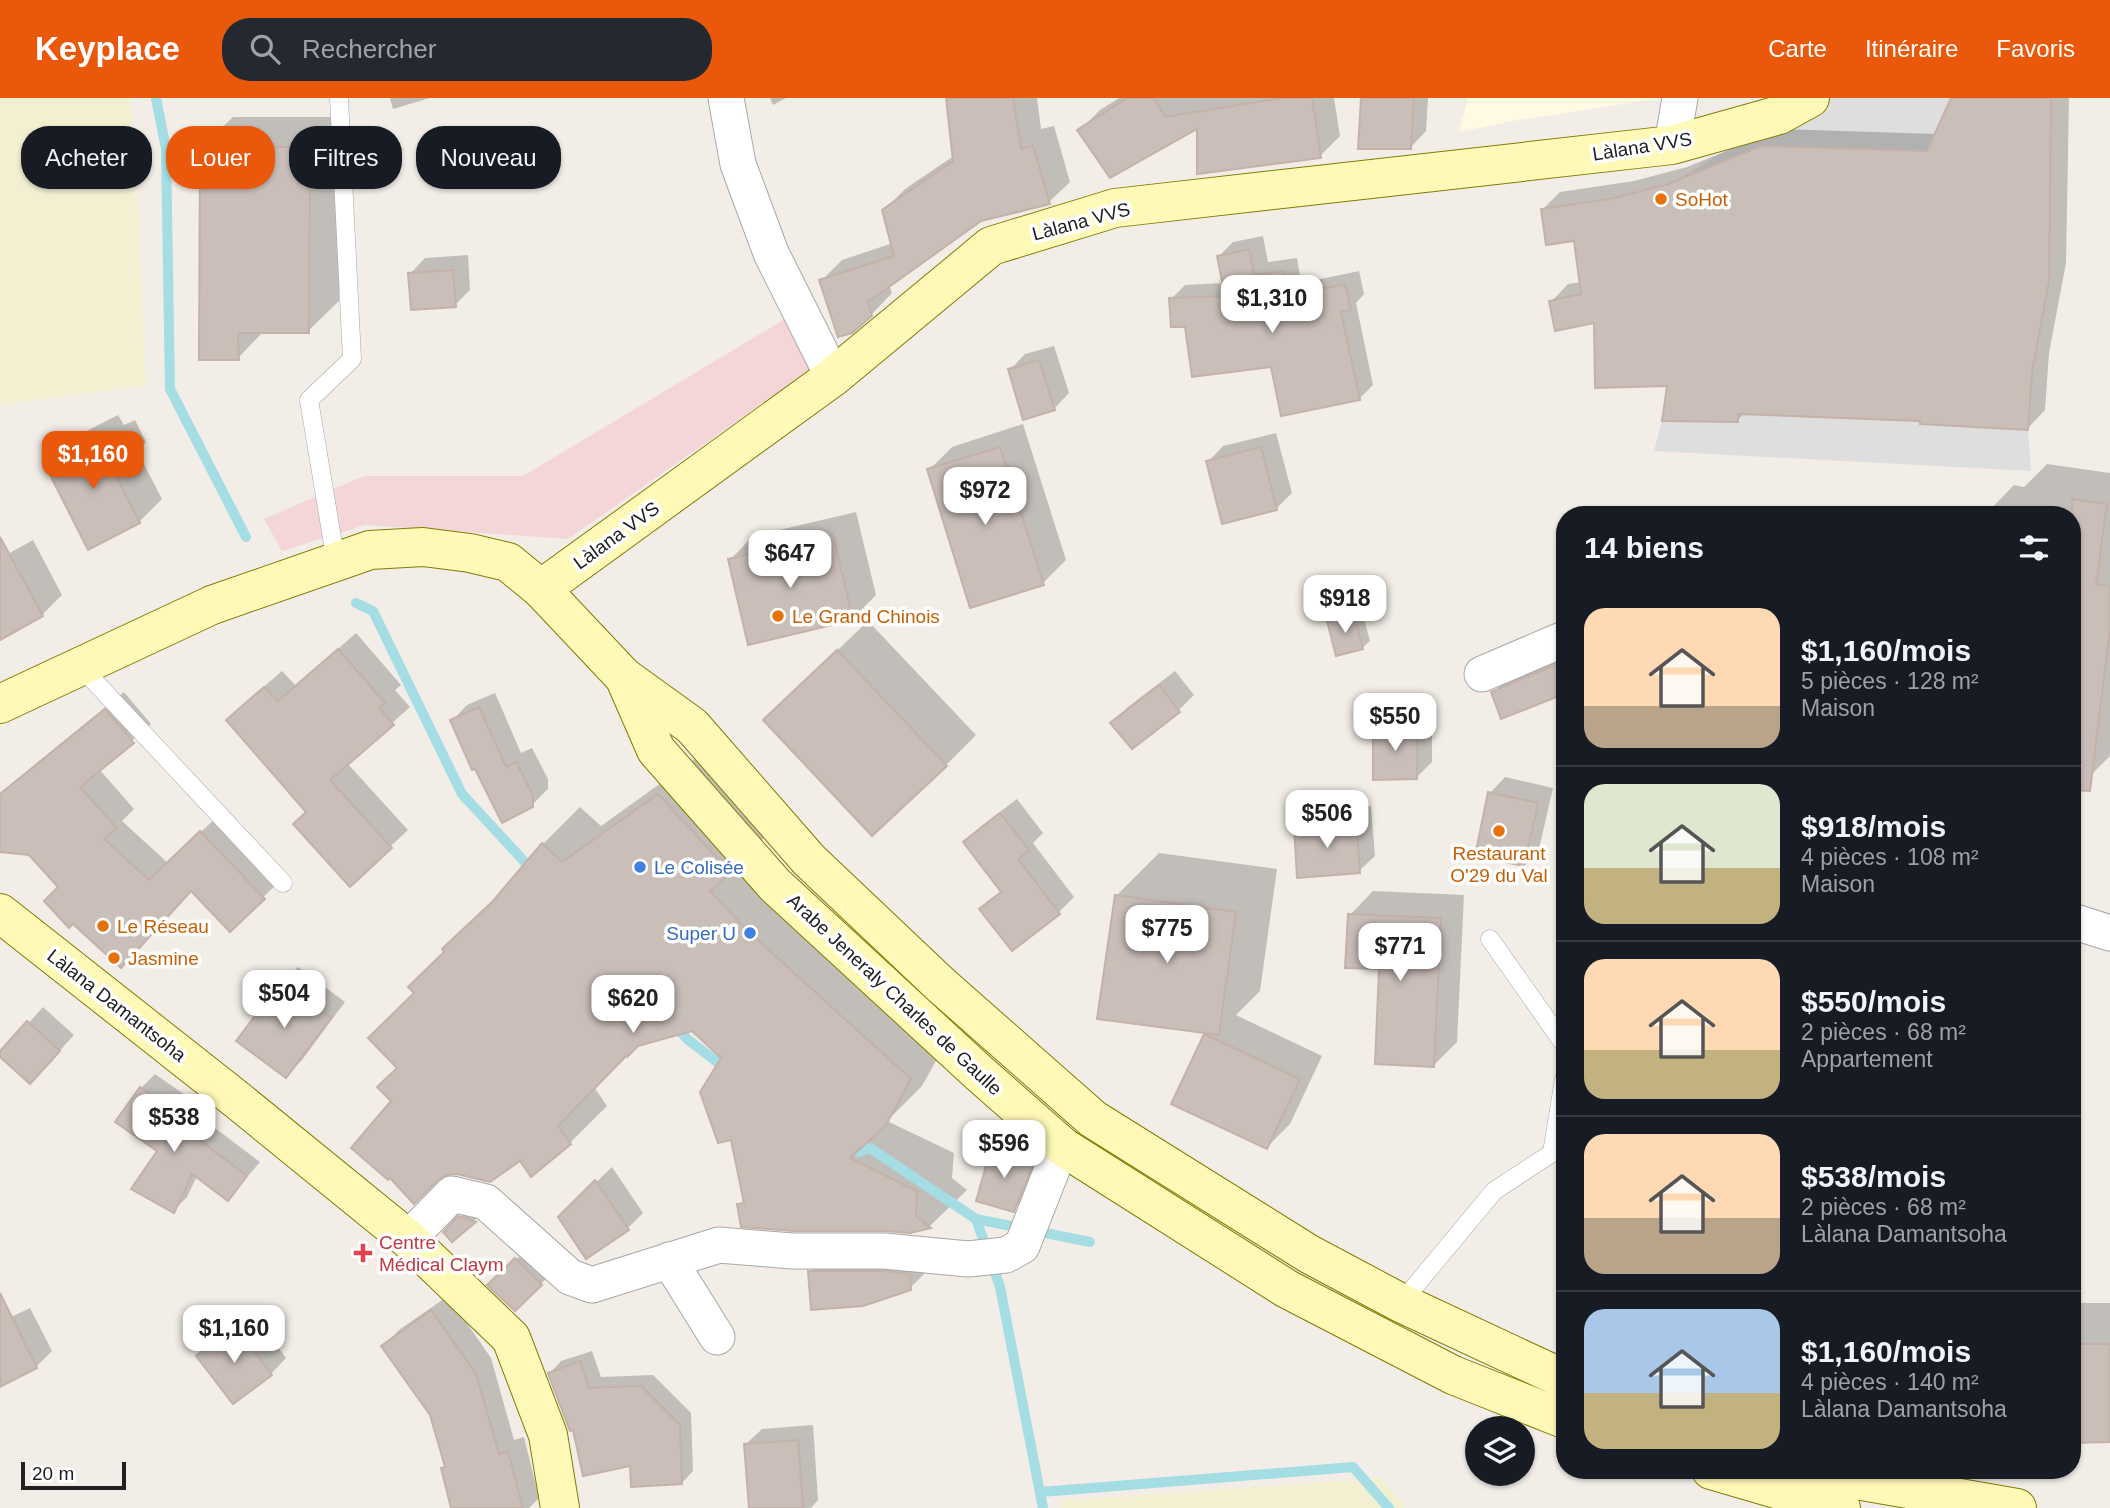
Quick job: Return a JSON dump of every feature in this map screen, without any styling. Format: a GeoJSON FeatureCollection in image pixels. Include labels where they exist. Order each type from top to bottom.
{"type":"FeatureCollection","features":[{"type":"Feature","properties":{"kind":"street"},"geometry":{"type":"LineString","coordinates":[[726,98],[738,164],[771,253],[833,377]]}},
{"type":"Feature","properties":{"kind":"street"},"geometry":{"type":"LineString","coordinates":[[1672,145],[1680,98]]}},
{"type":"Feature","properties":{"kind":"street","name":"Làlana VVS"},"geometry":{"type":"LineString","coordinates":[[541,589],[833,377],[991,247],[1115,208],[1672,145],[1779,115],[1810,98]]}},
{"type":"Feature","properties":{"kind":"street","name":"Arabe Jeneraly Charles de Gaulle"},"geometry":{"type":"LineString","coordinates":[[2,715],[80,667],[212,605],[370,550],[423,547],[508,562],[541,589],[624,677],[692,726],[809,860],[941,985],[1093,1119],[1309,1254],[1401,1303],[1556,1375]]}},
{"type":"Feature","properties":{"kind":"street"},"geometry":{"type":"LineString","coordinates":[[1482,674],[1556,642]]}},
{"type":"Feature","properties":{"kind":"street","name":"Arabe Jeneraly Charles de Gaulle"},"geometry":{"type":"LineString","coordinates":[[624,677],[656,750],[775,885],[979,1073],[1062,1144],[1287,1289],[1453,1375],[1556,1416]]}},
{"type":"Feature","properties":{"kind":"street","name":"Làlana Damantsoha"},"geometry":{"type":"LineString","coordinates":[[0,913],[226,1090],[408,1239],[512,1338],[548,1435],[560,1508]]}},
{"type":"Feature","properties":{"kind":"street"},"geometry":{"type":"LineString","coordinates":[[2081,924],[2110,933]]}},
{"type":"Feature","properties":{"kind":"street"},"geometry":{"type":"LineString","coordinates":[[408,1239],[457,1185],[486,1202],[570,1278],[592,1285],[719,1245],[792,1251],[1003,1253],[1035,1213],[1062,1144]]}},
{"type":"Feature","properties":{"kind":"street"},"geometry":{"type":"LineString","coordinates":[[668,1260],[717,1338]]}},
{"type":"Feature","properties":{"kind":"street"},"geometry":{"type":"LineString","coordinates":[[1742,1479],[1840,1508]]}},
{"type":"Feature","properties":{"kind":"street"},"geometry":{"type":"LineString","coordinates":[[1855,1479],[2017,1508]]}},
{"type":"Feature","properties":{"kind":"lane"},"geometry":{"type":"LineString","coordinates":[[336,562],[309,400],[352,359],[340,98]]}},
{"type":"Feature","properties":{"kind":"lane"},"geometry":{"type":"LineString","coordinates":[[80,667],[283,883]]}},
{"type":"Feature","properties":{"kind":"lane"},"geometry":{"type":"LineString","coordinates":[[1490,939],[1556,1033]]}},
{"type":"Feature","properties":{"kind":"lane"},"geometry":{"type":"LineString","coordinates":[[1401,1303],[1494,1191],[1552,1153],[1556,1128]]}},
{"type":"Feature","properties":{"kind":"shaded area"},"geometry":{"type":"Polygon","coordinates":[[[0,98],[130,98],[133,126],[21,126],[21,189],[137,189],[146,385],[0,405],[0,98]]]}},
{"type":"Feature","properties":{"kind":"shaded area"},"geometry":{"type":"Polygon","coordinates":[[[1468,98],[1661,98],[1459,132],[1468,98]]]}},
{"type":"Feature","properties":{"kind":"shaded area"},"geometry":{"type":"Polygon","coordinates":[[[1810,98],[2051,98],[2050,263],[2032,372],[2028,430],[2031,471],[1654,451],[1662,421],[1674,336],[1681,178],[1810,98]]]}},
{"type":"Feature","properties":{"kind":"shaded area"},"geometry":{"type":"Polygon","coordinates":[[[795,313],[823,361],[568,539],[365,525],[282,551],[264,519],[364,476],[523,476],[795,313]]]}},
{"type":"Feature","properties":{"kind":"shaded area"},"geometry":{"type":"Polygon","coordinates":[[[1381,1478],[1407,1508],[1061,1508],[1060,1501],[1381,1478]]]}},
{"type":"Feature","properties":{"kind":"building"},"geometry":{"type":"Polygon","coordinates":[[[946,98],[1013,98],[1021,149],[1033,146],[1050,204],[981,221],[868,302],[872,316],[852,333],[838,337],[819,280],[894,256],[882,210],[953,161],[946,98]]]}},
{"type":"Feature","properties":{"kind":"building"},"geometry":{"type":"Polygon","coordinates":[[[1127,98],[1154,98],[1165,117],[1282,98],[1312,98],[1321,158],[1197,174],[1197,129],[1110,178],[1077,130],[1127,98]]]}},
{"type":"Feature","properties":{"kind":"building"},"geometry":{"type":"Polygon","coordinates":[[[1361,98],[1414,98],[1411,149],[1358,149],[1361,98]]]}},
{"type":"Feature","properties":{"kind":"building"},"geometry":{"type":"Polygon","coordinates":[[[1951,98],[2051,98],[2049,281],[2032,372],[2028,430],[1920,424],[1920,421],[1738,414],[1738,422],[1662,421],[1667,386],[1595,388],[1594,323],[1555,331],[1549,301],[1581,294],[1574,241],[1546,245],[1541,209],[1615,198],[1668,184],[1761,146],[1927,151],[1951,98]]]}},
{"type":"Feature","properties":{"kind":"building"},"geometry":{"type":"Polygon","coordinates":[[[275,147],[289,147],[289,189],[310,189],[309,333],[238,333],[239,360],[199,360],[200,189],[275,189],[275,147]]]}},
{"type":"Feature","properties":{"kind":"building"},"geometry":{"type":"Polygon","coordinates":[[[1249,249],[1254,275],[1284,271],[1288,296],[1345,284],[1351,310],[1341,312],[1360,400],[1281,416],[1271,367],[1192,377],[1185,327],[1171,327],[1169,298],[1225,296],[1217,256],[1249,249]]]}},
{"type":"Feature","properties":{"kind":"building"},"geometry":{"type":"Polygon","coordinates":[[[453,270],[456,307],[411,310],[408,273],[453,270]]]}},
{"type":"Feature","properties":{"kind":"building"},"geometry":{"type":"Polygon","coordinates":[[[1039,360],[1055,410],[1023,420],[1008,369],[1039,360]]]}},
{"type":"Feature","properties":{"kind":"building"},"geometry":{"type":"Polygon","coordinates":[[[95,437],[101,447],[111,442],[124,467],[114,472],[140,523],[88,550],[44,463],[95,437]]]}},
{"type":"Feature","properties":{"kind":"building"},"geometry":{"type":"Polygon","coordinates":[[[1000,447],[1044,585],[970,608],[927,469],[1000,447]]]}},
{"type":"Feature","properties":{"kind":"building"},"geometry":{"type":"Polygon","coordinates":[[[1261,447],[1277,510],[1222,524],[1206,461],[1261,447]]]}},
{"type":"Feature","properties":{"kind":"building"},"geometry":{"type":"Polygon","coordinates":[[[2072,499],[2107,504],[2096,584],[2110,586],[2110,630],[2090,791],[2081,790],[2081,506],[2072,506],[2072,499]]]}},
{"type":"Feature","properties":{"kind":"building"},"geometry":{"type":"Polygon","coordinates":[[[833,535],[853,620],[748,645],[728,559],[833,535]]]}},
{"type":"Feature","properties":{"kind":"building"},"geometry":{"type":"Polygon","coordinates":[[[0,537],[43,616],[0,640],[0,537]]]}},
{"type":"Feature","properties":{"kind":"building"},"geometry":{"type":"Polygon","coordinates":[[[1354,615],[1363,649],[1336,656],[1327,621],[1354,615]]]}},
{"type":"Feature","properties":{"kind":"building"},"geometry":{"type":"Polygon","coordinates":[[[338,649],[385,703],[379,708],[394,725],[330,780],[392,848],[350,887],[293,824],[306,812],[226,720],[264,687],[278,701],[338,649]]]}},
{"type":"Feature","properties":{"kind":"building"},"geometry":{"type":"Polygon","coordinates":[[[837,650],[947,766],[872,836],[763,720],[837,650]]]}},
{"type":"Feature","properties":{"kind":"building"},"geometry":{"type":"Polygon","coordinates":[[[1556,664],[1556,697],[1501,719],[1491,692],[1556,664]]]}},
{"type":"Feature","properties":{"kind":"building"},"geometry":{"type":"Polygon","coordinates":[[[1159,685],[1180,712],[1132,749],[1110,723],[1159,685]]]}},
{"type":"Feature","properties":{"kind":"building"},"geometry":{"type":"Polygon","coordinates":[[[479,707],[506,767],[516,762],[533,796],[533,807],[502,823],[475,769],[472,770],[450,720],[479,707]]]}},
{"type":"Feature","properties":{"kind":"building"},"geometry":{"type":"Polygon","coordinates":[[[105,709],[134,743],[80,787],[117,828],[104,839],[149,880],[200,831],[265,899],[230,932],[191,891],[121,968],[73,924],[69,928],[44,901],[58,887],[29,855],[0,852],[0,794],[105,709]]]}},
{"type":"Feature","properties":{"kind":"building"},"geometry":{"type":"Polygon","coordinates":[[[1417,726],[1417,779],[1373,780],[1373,727],[1417,726]]]}},
{"type":"Feature","properties":{"kind":"building"},"geometry":{"type":"Polygon","coordinates":[[[1488,792],[1538,803],[1524,866],[1475,856],[1488,792]]]}},
{"type":"Feature","properties":{"kind":"building"},"geometry":{"type":"Polygon","coordinates":[[[658,794],[731,873],[710,891],[750,933],[911,1079],[886,1125],[850,1158],[917,1191],[916,1216],[931,1228],[910,1233],[793,1231],[741,1227],[737,1204],[744,1203],[731,1140],[718,1143],[700,1092],[721,1058],[692,1031],[638,1046],[626,1056],[558,1126],[571,1144],[531,1177],[520,1161],[490,1182],[457,1174],[447,1175],[438,1180],[414,1204],[390,1178],[388,1180],[351,1148],[391,1101],[377,1087],[397,1068],[368,1038],[414,993],[408,987],[444,952],[442,949],[493,901],[542,843],[562,862],[658,794]]]}},
{"type":"Feature","properties":{"kind":"building"},"geometry":{"type":"Polygon","coordinates":[[[1000,813],[1029,850],[1018,859],[1060,914],[1012,951],[979,909],[1001,892],[963,842],[1000,813]]]}},
{"type":"Feature","properties":{"kind":"building"},"geometry":{"type":"Polygon","coordinates":[[[1356,821],[1360,873],[1297,878],[1294,826],[1356,821]]]}},
{"type":"Feature","properties":{"kind":"building"},"geometry":{"type":"Polygon","coordinates":[[[1115,895],[1236,912],[1219,1035],[1097,1019],[1115,895]]]}},
{"type":"Feature","properties":{"kind":"building"},"geometry":{"type":"Polygon","coordinates":[[[1348,914],[1441,918],[1434,1067],[1375,1064],[1379,969],[1345,968],[1348,914]]]}},
{"type":"Feature","properties":{"kind":"building"},"geometry":{"type":"Polygon","coordinates":[[[281,981],[331,1018],[286,1078],[236,1041],[281,981]]]}},
{"type":"Feature","properties":{"kind":"building"},"geometry":{"type":"Polygon","coordinates":[[[27,1021],[60,1051],[30,1084],[0,1057],[0,1051],[27,1021]]]}},
{"type":"Feature","properties":{"kind":"building"},"geometry":{"type":"Polygon","coordinates":[[[1204,1034],[1300,1079],[1267,1149],[1171,1104],[1204,1034]]]}},
{"type":"Feature","properties":{"kind":"building"},"geometry":{"type":"Polygon","coordinates":[[[140,1087],[200,1128],[194,1136],[247,1176],[228,1201],[192,1174],[174,1213],[131,1189],[157,1151],[115,1122],[140,1087]]]}},
{"type":"Feature","properties":{"kind":"building"},"geometry":{"type":"Polygon","coordinates":[[[991,1148],[1034,1161],[1014,1212],[976,1201],[991,1148]]]}},
{"type":"Feature","properties":{"kind":"building"},"geometry":{"type":"Polygon","coordinates":[[[595,1180],[629,1230],[586,1259],[558,1217],[595,1180]]]}},
{"type":"Feature","properties":{"kind":"building"},"geometry":{"type":"Polygon","coordinates":[[[458,1216],[476,1222],[452,1242],[443,1232],[458,1216]]]}},
{"type":"Feature","properties":{"kind":"building"},"geometry":{"type":"Polygon","coordinates":[[[515,1258],[542,1285],[515,1311],[487,1285],[515,1258]]]}},
{"type":"Feature","properties":{"kind":"building"},"geometry":{"type":"Polygon","coordinates":[[[808,1271],[883,1271],[910,1274],[911,1290],[863,1306],[811,1310],[808,1271]]]}},
{"type":"Feature","properties":{"kind":"building"},"geometry":{"type":"Polygon","coordinates":[[[0,1293],[37,1368],[0,1387],[0,1293]]]}},
{"type":"Feature","properties":{"kind":"building"},"geometry":{"type":"Polygon","coordinates":[[[431,1310],[476,1374],[499,1454],[508,1452],[523,1508],[451,1508],[441,1468],[445,1467],[430,1415],[381,1346],[431,1310]]]}},
{"type":"Feature","properties":{"kind":"building"},"geometry":{"type":"Polygon","coordinates":[[[235,1326],[272,1375],[233,1404],[196,1356],[235,1326]]]}},
{"type":"Feature","properties":{"kind":"building"},"geometry":{"type":"Polygon","coordinates":[[[2081,1344],[2110,1344],[2110,1442],[2081,1443],[2081,1344]]]}},
{"type":"Feature","properties":{"kind":"building"},"geometry":{"type":"Polygon","coordinates":[[[580,1361],[589,1388],[641,1386],[680,1425],[682,1484],[631,1487],[630,1466],[583,1476],[573,1430],[570,1431],[548,1373],[580,1361]]]}},
{"type":"Feature","properties":{"kind":"building"},"geometry":{"type":"Polygon","coordinates":[[[798,1440],[803,1508],[749,1508],[744,1444],[798,1440]]]}},
{"type":"Feature","properties":{"kind":"waterway"},"geometry":{"type":"LineString","coordinates":[[156,98],[166,149],[170,389],[246,537]]}},
{"type":"Feature","properties":{"kind":"waterway"},"geometry":{"type":"LineString","coordinates":[[356,603],[373,611],[462,794],[534,872]]}},
{"type":"Feature","properties":{"kind":"waterway"},"geometry":{"type":"LineString","coordinates":[[675,1025],[687,1039],[729,1071]]}},
{"type":"Feature","properties":{"kind":"waterway"},"geometry":{"type":"LineString","coordinates":[[847,1144],[858,1152],[870,1148],[976,1219],[1090,1242]]}},
{"type":"Feature","properties":{"kind":"waterway"},"geometry":{"type":"LineString","coordinates":[[976,1219],[1000,1287],[1043,1508]]}},
{"type":"Feature","properties":{"kind":"waterway"},"geometry":{"type":"LineString","coordinates":[[1041,1492],[1353,1467],[1389,1508]]}},
{"type":"Feature","properties":{"kind":"place","name":"SoHot"},"geometry":{"type":"Point","coordinates":[1661,199]}},
{"type":"Feature","properties":{"kind":"place","name":"Le Grand Chinois"},"geometry":{"type":"Point","coordinates":[778,616]}},
{"type":"Feature","properties":{"kind":"place","name":"Restaurant O'29 du Val"},"geometry":{"type":"Point","coordinates":[1499,831]}},
{"type":"Feature","properties":{"kind":"place","name":"Le Colisée"},"geometry":{"type":"Point","coordinates":[640,867]}},
{"type":"Feature","properties":{"kind":"place","name":"Le Réseau"},"geometry":{"type":"Point","coordinates":[103,926]}},
{"type":"Feature","properties":{"kind":"place","name":"Super U"},"geometry":{"type":"Point","coordinates":[750,933]}},
{"type":"Feature","properties":{"kind":"place","name":"Jasmine"},"geometry":{"type":"Point","coordinates":[114,958]}},
{"type":"Feature","properties":{"kind":"place","name":"Centre Médical Claym"},"geometry":{"type":"Point","coordinates":[363,1253]}}]}
